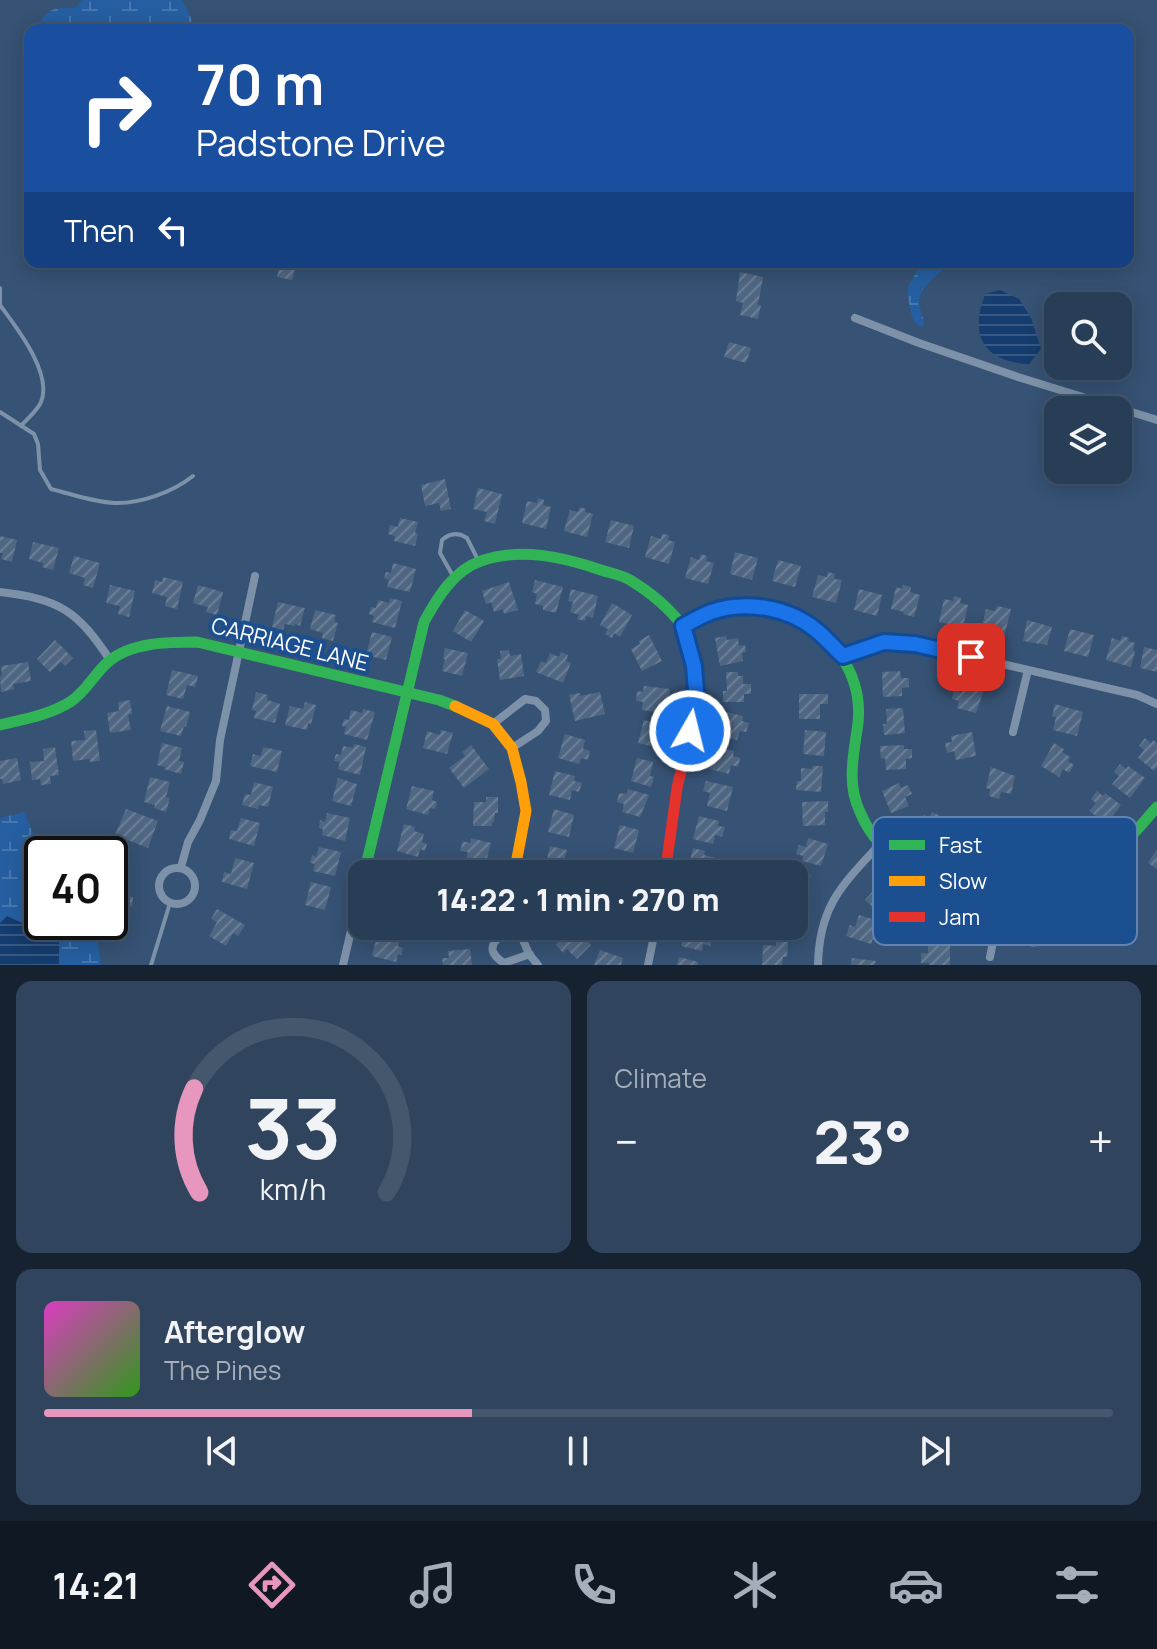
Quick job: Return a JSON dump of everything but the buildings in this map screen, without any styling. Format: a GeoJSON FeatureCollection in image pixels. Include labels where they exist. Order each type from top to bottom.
{"type":"FeatureCollection","features":[{"type":"Feature","properties":{"kind":"street"},"geometry":{"type":"LineString","coordinates":[[855,318],[1018,377],[1157,420]]}},
{"type":"Feature","properties":{"kind":"street"},"geometry":{"type":"LineString","coordinates":[[367,860],[424,622],[436,600],[454,578],[479,561],[513,554],[546,555],[628,579],[658,600],[683,626],[694,666],[697,703],[677,788],[667,860]]}},
{"type":"Feature","properties":{"kind":"street"},"geometry":{"type":"LineString","coordinates":[[181,867],[188,842],[216,781],[220,740],[255,576]]}},
{"type":"Feature","properties":{"kind":"street"},"geometry":{"type":"LineString","coordinates":[[0,592],[53,602],[72,614],[97,639],[110,660]]}},
{"type":"Feature","properties":{"kind":"street"},"geometry":{"type":"LineString","coordinates":[[683,626],[712,612],[745,605],[775,609],[804,621],[843,656],[851,675],[858,719],[850,773],[856,805],[873,833]]}},
{"type":"Feature","properties":{"kind":"street","name":"CARRIAGE LANE"},"geometry":{"type":"LineString","coordinates":[[0,725],[54,711],[73,701],[110,660],[160,643],[197,642],[407,692],[459,707],[493,724],[512,748],[526,811],[517,860]]}},
{"type":"Feature","properties":{"kind":"street"},"geometry":{"type":"LineString","coordinates":[[843,656],[884,642],[915,644],[1137,695],[1157,704]]}},
{"type":"Feature","properties":{"kind":"street"},"geometry":{"type":"LineString","coordinates":[[1013,732],[1028,670]]}},
{"type":"Feature","properties":{"kind":"street"},"geometry":{"type":"LineString","coordinates":[[493,724],[525,699],[536,701],[545,710],[546,721],[538,731],[512,748]]}},
{"type":"Feature","properties":{"kind":"street"},"geometry":{"type":"LineString","coordinates":[[1137,829],[1157,807]]}},
{"type":"Feature","properties":{"kind":"street"},"geometry":{"type":"LineString","coordinates":[[818,965],[822,927],[830,905],[842,886],[873,852]]}},
{"type":"Feature","properties":{"kind":"street"},"geometry":{"type":"LineString","coordinates":[[181,867],[193,876],[195,891],[185,903],[170,903],[163,899],[158,884],[166,871],[181,867]]}},
{"type":"Feature","properties":{"kind":"street"},"geometry":{"type":"LineString","coordinates":[[343,965],[349,940]]}},
{"type":"Feature","properties":{"kind":"street"},"geometry":{"type":"LineString","coordinates":[[496,940],[495,955],[504,963],[530,954]]}},
{"type":"Feature","properties":{"kind":"street"},"geometry":{"type":"LineString","coordinates":[[524,940],[538,965]]}},
{"type":"Feature","properties":{"kind":"street"},"geometry":{"type":"LineString","coordinates":[[648,965],[653,940]]}},
{"type":"Feature","properties":{"kind":"street"},"geometry":{"type":"LineString","coordinates":[[990,957],[992,945]]}},
{"type":"Feature","properties":{"kind":"lane"},"geometry":{"type":"LineString","coordinates":[[0,288],[0,306],[33,352],[43,389],[41,403],[21,426]]}},
{"type":"Feature","properties":{"kind":"lane"},"geometry":{"type":"LineString","coordinates":[[0,412],[34,434],[40,470],[51,489],[116,503],[165,491],[193,476]]}},
{"type":"Feature","properties":{"kind":"lane"},"geometry":{"type":"LineString","coordinates":[[454,578],[440,553],[442,540],[447,535],[467,538],[479,561]]}},
{"type":"Feature","properties":{"kind":"lane"},"geometry":{"type":"LineString","coordinates":[[151,965],[170,903]]}},
{"type":"Feature","properties":{"kind":"green space"},"geometry":{"type":"Polygon","coordinates":[[[82,0],[182,0],[194,24],[40,24],[51,11],[75,8],[82,0]]]}},
{"type":"Feature","properties":{"kind":"green space"},"geometry":{"type":"Polygon","coordinates":[[[920,268],[945,268],[920,296],[923,327],[913,320],[909,286],[920,268]]]}},
{"type":"Feature","properties":{"kind":"green space"},"geometry":{"type":"Polygon","coordinates":[[[24,812],[34,836],[24,836],[24,930],[0,923],[0,818],[24,812]]]}},
{"type":"Feature","properties":{"kind":"green space"},"geometry":{"type":"Polygon","coordinates":[[[59,940],[98,940],[101,965],[59,965],[59,940]]]}},
{"type":"Feature","properties":{"kind":"shaded area"},"geometry":{"type":"Polygon","coordinates":[[[1000,290],[1019,299],[1031,318],[1041,349],[1029,364],[1000,358],[986,347],[982,339],[979,316],[985,294],[1000,290]]]}},
{"type":"Feature","properties":{"kind":"shaded area"},"geometry":{"type":"Polygon","coordinates":[[[7,916],[24,924],[24,940],[59,940],[59,965],[0,965],[0,923],[7,916]]]}},
{"type":"Feature","properties":{"kind":"traffic: fast"},"geometry":{"type":"LineString","coordinates":[[367,860],[424,622],[455,578],[471,565],[496,557],[542,555],[619,575],[644,589],[670,612],[683,626],[689,647]]}},
{"type":"Feature","properties":{"kind":"traffic: fast"},"geometry":{"type":"LineString","coordinates":[[683,626],[724,609],[764,607],[808,624],[833,646],[843,659],[856,689],[858,723],[853,757],[853,790],[860,812],[873,834]]}},
{"type":"Feature","properties":{"kind":"traffic: fast"},"geometry":{"type":"LineString","coordinates":[[0,725],[45,713],[70,702],[117,655],[151,644],[175,642],[197,642],[455,706]]}},
{"type":"Feature","properties":{"kind":"traffic: fast"},"geometry":{"type":"LineString","coordinates":[[1137,830],[1157,807]]}},
{"type":"Feature","properties":{"kind":"traffic: slow"},"geometry":{"type":"LineString","coordinates":[[455,706],[493,724],[512,748],[526,811],[517,860]]}},
{"type":"Feature","properties":{"kind":"traffic: jam"},"geometry":{"type":"LineString","coordinates":[[667,860],[677,788],[697,703],[689,647]]}},
{"type":"Feature","properties":{"kind":"route"},"geometry":{"type":"LineString","coordinates":[[690,731],[697,703],[694,666],[683,626],[712,612],[745,605],[775,609],[804,621],[843,656],[884,642],[915,644],[971,657]]}}]}
